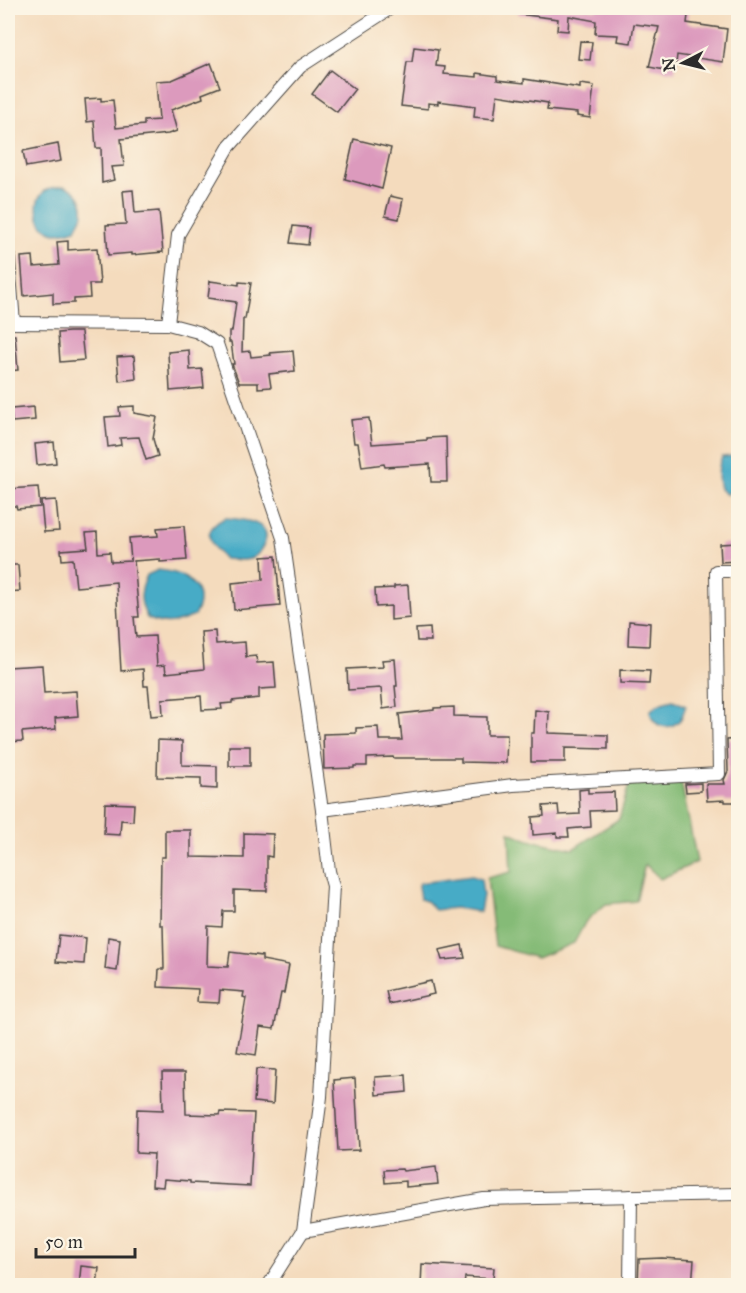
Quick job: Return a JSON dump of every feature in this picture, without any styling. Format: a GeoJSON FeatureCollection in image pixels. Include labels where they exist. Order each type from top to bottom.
{"type":"FeatureCollection","features":[{"type":"Feature","properties":{"kind":"street"},"geometry":{"type":"LineString","coordinates":[[168,324],[178,234],[229,147],[300,67],[391,8]]}},
{"type":"Feature","properties":{"kind":"street"},"geometry":{"type":"LineString","coordinates":[[8,249],[11,323],[168,324],[198,332],[217,344],[283,538],[329,871],[333,886],[321,1098],[303,1231],[267,1286]]}},
{"type":"Feature","properties":{"kind":"street"},"geometry":{"type":"LineString","coordinates":[[322,810],[513,785],[719,774],[716,571],[738,571]]}},
{"type":"Feature","properties":{"kind":"street"},"geometry":{"type":"LineString","coordinates":[[303,1231],[484,1199],[738,1194]]}},
{"type":"Feature","properties":{"kind":"street"},"geometry":{"type":"LineString","coordinates":[[630,1286],[631,1196]]}},
{"type":"Feature","properties":{"kind":"green space"},"geometry":{"type":"Polygon","coordinates":[[[630,781],[681,781],[697,862],[660,879],[645,864],[636,901],[606,904],[586,921],[574,943],[537,958],[495,946],[487,878],[511,872],[509,832],[529,840],[573,849],[619,819],[630,781]]]}},
{"type":"Feature","properties":{"kind":"water"},"geometry":{"type":"Polygon","coordinates":[[[64,186],[79,196],[83,205],[83,214],[76,229],[55,233],[43,226],[38,216],[37,205],[46,190],[64,186]]]}},
{"type":"Feature","properties":{"kind":"water"},"geometry":{"type":"Polygon","coordinates":[[[738,456],[738,486],[727,495],[720,489],[719,465],[722,457],[738,456]]]}},
{"type":"Feature","properties":{"kind":"water"},"geometry":{"type":"Polygon","coordinates":[[[225,518],[254,523],[265,530],[264,544],[256,555],[249,559],[238,560],[224,559],[218,553],[211,542],[210,532],[212,527],[225,518]]]}},
{"type":"Feature","properties":{"kind":"water"},"geometry":{"type":"Polygon","coordinates":[[[158,570],[172,572],[186,578],[196,588],[199,604],[194,616],[170,623],[160,623],[147,618],[141,602],[142,587],[147,575],[158,570]]]}},
{"type":"Feature","properties":{"kind":"water"},"geometry":{"type":"Polygon","coordinates":[[[673,700],[686,706],[681,718],[675,724],[666,727],[654,721],[650,711],[658,705],[673,700]]]}},
{"type":"Feature","properties":{"kind":"water"},"geometry":{"type":"Polygon","coordinates":[[[472,876],[481,879],[483,895],[480,912],[455,908],[435,910],[426,901],[420,899],[418,886],[420,883],[472,876]]]}},
{"type":"Feature","properties":{"kind":"building"},"geometry":{"type":"Polygon","coordinates":[[[519,8],[596,10],[596,8],[689,8],[687,23],[727,29],[723,62],[677,55],[675,72],[649,67],[659,27],[634,24],[631,43],[617,41],[618,35],[595,34],[596,21],[569,16],[568,31],[557,30],[558,19],[518,14],[519,8]]]}},
{"type":"Feature","properties":{"kind":"building"},"geometry":{"type":"Polygon","coordinates":[[[580,41],[592,42],[590,60],[578,59],[580,41]]]}},
{"type":"Feature","properties":{"kind":"building"},"geometry":{"type":"Polygon","coordinates":[[[414,47],[438,50],[436,66],[445,67],[444,74],[477,77],[477,73],[497,76],[497,80],[524,83],[524,79],[580,88],[580,84],[594,86],[590,118],[577,116],[577,113],[547,110],[548,103],[497,95],[494,119],[474,117],[475,106],[438,101],[438,104],[428,103],[428,109],[401,106],[407,62],[412,62],[414,47]]]}},
{"type":"Feature","properties":{"kind":"building"},"geometry":{"type":"Polygon","coordinates":[[[211,63],[220,87],[202,94],[203,98],[171,110],[177,131],[121,139],[124,166],[111,167],[114,180],[102,183],[101,148],[96,148],[94,121],[87,122],[85,99],[113,100],[116,128],[144,125],[144,121],[159,120],[156,81],[172,80],[211,63]]]}},
{"type":"Feature","properties":{"kind":"building"},"geometry":{"type":"Polygon","coordinates":[[[330,70],[355,89],[337,112],[312,94],[330,70]]]}},
{"type":"Feature","properties":{"kind":"building"},"geometry":{"type":"Polygon","coordinates":[[[354,139],[391,148],[382,189],[345,179],[354,139]]]}},
{"type":"Feature","properties":{"kind":"building"},"geometry":{"type":"Polygon","coordinates":[[[58,144],[61,161],[26,167],[23,151],[58,144]]]}},
{"type":"Feature","properties":{"kind":"building"},"geometry":{"type":"Polygon","coordinates":[[[133,190],[135,213],[159,211],[163,252],[108,255],[106,225],[126,224],[123,191],[133,190]]]}},
{"type":"Feature","properties":{"kind":"building"},"geometry":{"type":"Polygon","coordinates":[[[390,196],[403,199],[399,219],[385,216],[390,196]]]}},
{"type":"Feature","properties":{"kind":"building"},"geometry":{"type":"Polygon","coordinates":[[[293,226],[310,228],[308,245],[290,243],[293,226]]]}},
{"type":"Feature","properties":{"kind":"building"},"geometry":{"type":"Polygon","coordinates":[[[68,241],[68,250],[97,248],[100,284],[89,284],[90,298],[74,299],[74,303],[53,304],[53,293],[24,296],[21,257],[33,256],[34,267],[59,265],[57,242],[68,241]]]}},
{"type":"Feature","properties":{"kind":"building"},"geometry":{"type":"Polygon","coordinates":[[[210,281],[239,285],[239,282],[251,283],[245,319],[243,319],[242,352],[250,351],[251,357],[293,351],[295,371],[269,374],[271,387],[258,388],[258,383],[239,383],[232,364],[234,364],[231,342],[229,342],[229,331],[232,331],[236,302],[208,298],[210,281]]]}},
{"type":"Feature","properties":{"kind":"building"},"geometry":{"type":"Polygon","coordinates":[[[81,332],[84,360],[60,362],[58,333],[81,332]]]}},
{"type":"Feature","properties":{"kind":"building"},"geometry":{"type":"Polygon","coordinates":[[[8,335],[15,335],[18,370],[8,371],[8,335]]]}},
{"type":"Feature","properties":{"kind":"building"},"geometry":{"type":"Polygon","coordinates":[[[189,350],[190,370],[202,369],[204,388],[170,391],[168,352],[189,350]]]}},
{"type":"Feature","properties":{"kind":"building"},"geometry":{"type":"Polygon","coordinates":[[[134,356],[136,379],[119,381],[117,357],[134,356]]]}},
{"type":"Feature","properties":{"kind":"building"},"geometry":{"type":"Polygon","coordinates":[[[134,406],[134,413],[157,417],[153,439],[158,456],[146,460],[139,437],[120,438],[121,445],[108,447],[105,417],[120,416],[119,407],[134,406]]]}},
{"type":"Feature","properties":{"kind":"building"},"geometry":{"type":"Polygon","coordinates":[[[34,407],[35,420],[12,422],[11,409],[34,407]]]}},
{"type":"Feature","properties":{"kind":"building"},"geometry":{"type":"Polygon","coordinates":[[[369,418],[372,444],[446,437],[447,482],[431,482],[430,464],[385,467],[384,464],[362,467],[358,443],[354,443],[351,420],[369,418]]]}},
{"type":"Feature","properties":{"kind":"building"},"geometry":{"type":"Polygon","coordinates":[[[54,442],[56,463],[37,465],[35,444],[54,442]]]}},
{"type":"Feature","properties":{"kind":"building"},"geometry":{"type":"Polygon","coordinates":[[[38,487],[40,507],[17,509],[16,506],[8,506],[8,489],[38,487]]]}},
{"type":"Feature","properties":{"kind":"building"},"geometry":{"type":"Polygon","coordinates":[[[56,500],[59,531],[44,532],[41,501],[56,500]]]}},
{"type":"Feature","properties":{"kind":"building"},"geometry":{"type":"Polygon","coordinates":[[[184,526],[187,560],[134,561],[139,617],[134,617],[136,637],[155,636],[157,666],[165,665],[166,673],[204,669],[201,632],[215,631],[216,644],[245,642],[246,657],[256,656],[257,663],[274,662],[276,688],[259,689],[259,698],[221,704],[222,709],[202,710],[201,696],[162,699],[163,715],[151,716],[148,686],[144,686],[143,669],[121,671],[116,582],[76,587],[73,559],[62,560],[61,550],[88,548],[86,533],[97,532],[98,553],[110,552],[111,562],[131,561],[129,538],[158,536],[157,528],[184,526]]]}},
{"type":"Feature","properties":{"kind":"building"},"geometry":{"type":"Polygon","coordinates":[[[738,543],[738,561],[721,562],[720,544],[738,543]]]}},
{"type":"Feature","properties":{"kind":"building"},"geometry":{"type":"Polygon","coordinates":[[[276,556],[280,606],[234,610],[232,583],[263,580],[262,557],[276,556]]]}},
{"type":"Feature","properties":{"kind":"building"},"geometry":{"type":"Polygon","coordinates":[[[8,565],[18,565],[20,591],[8,592],[8,565]]]}},
{"type":"Feature","properties":{"kind":"building"},"geometry":{"type":"Polygon","coordinates":[[[408,585],[410,618],[391,620],[391,606],[376,607],[375,589],[408,585]]]}},
{"type":"Feature","properties":{"kind":"building"},"geometry":{"type":"Polygon","coordinates":[[[629,621],[650,623],[649,646],[628,645],[629,621]]]}},
{"type":"Feature","properties":{"kind":"building"},"geometry":{"type":"Polygon","coordinates":[[[430,628],[431,641],[417,641],[416,629],[430,628]]]}},
{"type":"Feature","properties":{"kind":"building"},"geometry":{"type":"Polygon","coordinates":[[[395,659],[397,707],[383,709],[381,688],[348,690],[347,669],[383,667],[382,660],[395,659]]]}},
{"type":"Feature","properties":{"kind":"building"},"geometry":{"type":"Polygon","coordinates":[[[42,665],[44,693],[76,691],[78,716],[55,718],[56,729],[22,732],[23,741],[8,742],[8,667],[42,665]]]}},
{"type":"Feature","properties":{"kind":"building"},"geometry":{"type":"Polygon","coordinates":[[[620,670],[650,671],[649,684],[620,683],[620,670]]]}},
{"type":"Feature","properties":{"kind":"building"},"geometry":{"type":"Polygon","coordinates":[[[454,707],[454,716],[487,717],[487,735],[507,735],[506,763],[461,762],[461,758],[393,757],[367,758],[367,766],[324,769],[323,734],[356,733],[356,728],[378,727],[379,740],[402,740],[399,714],[454,707]]]}},
{"type":"Feature","properties":{"kind":"building"},"geometry":{"type":"Polygon","coordinates":[[[535,710],[549,712],[548,733],[608,735],[608,749],[565,748],[565,762],[531,762],[531,733],[534,733],[535,710]]]}},
{"type":"Feature","properties":{"kind":"building"},"geometry":{"type":"Polygon","coordinates":[[[735,739],[738,764],[738,802],[707,801],[706,784],[725,784],[724,780],[728,771],[727,740],[735,739]]]}},
{"type":"Feature","properties":{"kind":"building"},"geometry":{"type":"Polygon","coordinates":[[[158,740],[182,741],[182,765],[217,766],[217,789],[201,788],[201,778],[157,777],[158,740]]]}},
{"type":"Feature","properties":{"kind":"building"},"geometry":{"type":"Polygon","coordinates":[[[229,746],[250,746],[250,766],[229,766],[229,746]]]}},
{"type":"Feature","properties":{"kind":"building"},"geometry":{"type":"Polygon","coordinates":[[[701,783],[701,791],[686,792],[685,784],[701,783]]]}},
{"type":"Feature","properties":{"kind":"building"},"geometry":{"type":"Polygon","coordinates":[[[588,789],[588,793],[614,792],[615,810],[590,811],[591,827],[568,829],[569,837],[557,837],[557,833],[533,835],[532,817],[544,816],[543,806],[558,805],[559,815],[580,814],[579,790],[588,789]]]}},
{"type":"Feature","properties":{"kind":"building"},"geometry":{"type":"Polygon","coordinates":[[[105,803],[134,804],[133,821],[121,820],[120,835],[104,834],[105,803]]]}},
{"type":"Feature","properties":{"kind":"building"},"geometry":{"type":"Polygon","coordinates":[[[165,830],[191,830],[191,857],[244,858],[244,833],[273,834],[272,857],[267,856],[267,891],[234,890],[234,911],[223,911],[222,927],[208,926],[207,966],[228,967],[230,952],[262,956],[262,960],[289,965],[274,1029],[260,1027],[256,1055],[237,1052],[246,998],[243,997],[244,992],[220,990],[219,1003],[197,1002],[198,989],[158,987],[159,969],[164,969],[163,925],[160,925],[161,857],[165,857],[165,830]]]}},
{"type":"Feature","properties":{"kind":"building"},"geometry":{"type":"Polygon","coordinates":[[[59,935],[86,938],[84,964],[56,962],[59,935]]]}},
{"type":"Feature","properties":{"kind":"building"},"geometry":{"type":"Polygon","coordinates":[[[108,937],[120,939],[117,971],[105,969],[108,937]]]}},
{"type":"Feature","properties":{"kind":"building"},"geometry":{"type":"Polygon","coordinates":[[[462,945],[465,958],[442,960],[439,950],[462,945]]]}},
{"type":"Feature","properties":{"kind":"building"},"geometry":{"type":"Polygon","coordinates":[[[431,981],[434,994],[389,1004],[386,991],[431,981]]]}},
{"type":"Feature","properties":{"kind":"building"},"geometry":{"type":"Polygon","coordinates":[[[256,1069],[275,1070],[273,1104],[254,1102],[256,1069]]]}},
{"type":"Feature","properties":{"kind":"building"},"geometry":{"type":"Polygon","coordinates":[[[162,1072],[185,1072],[186,1114],[254,1113],[250,1186],[190,1183],[190,1181],[164,1179],[163,1187],[152,1186],[154,1154],[136,1153],[137,1109],[163,1110],[162,1072]]]}},
{"type":"Feature","properties":{"kind":"building"},"geometry":{"type":"Polygon","coordinates":[[[406,1075],[407,1092],[376,1095],[375,1077],[406,1075]]]}},
{"type":"Feature","properties":{"kind":"building"},"geometry":{"type":"Polygon","coordinates":[[[355,1078],[359,1150],[338,1151],[334,1080],[355,1078]]]}},
{"type":"Feature","properties":{"kind":"building"},"geometry":{"type":"Polygon","coordinates":[[[436,1167],[438,1184],[406,1187],[406,1181],[385,1183],[384,1170],[402,1169],[403,1171],[436,1167]]]}},
{"type":"Feature","properties":{"kind":"building"},"geometry":{"type":"Polygon","coordinates":[[[639,1259],[694,1260],[692,1286],[638,1285],[639,1259]]]}},
{"type":"Feature","properties":{"kind":"building"},"geometry":{"type":"Polygon","coordinates":[[[422,1264],[494,1268],[493,1279],[465,1277],[464,1286],[421,1286],[422,1264]]]}},
{"type":"Feature","properties":{"kind":"building"},"geometry":{"type":"Polygon","coordinates":[[[81,1266],[99,1268],[97,1286],[79,1286],[81,1266]]]}}]}
